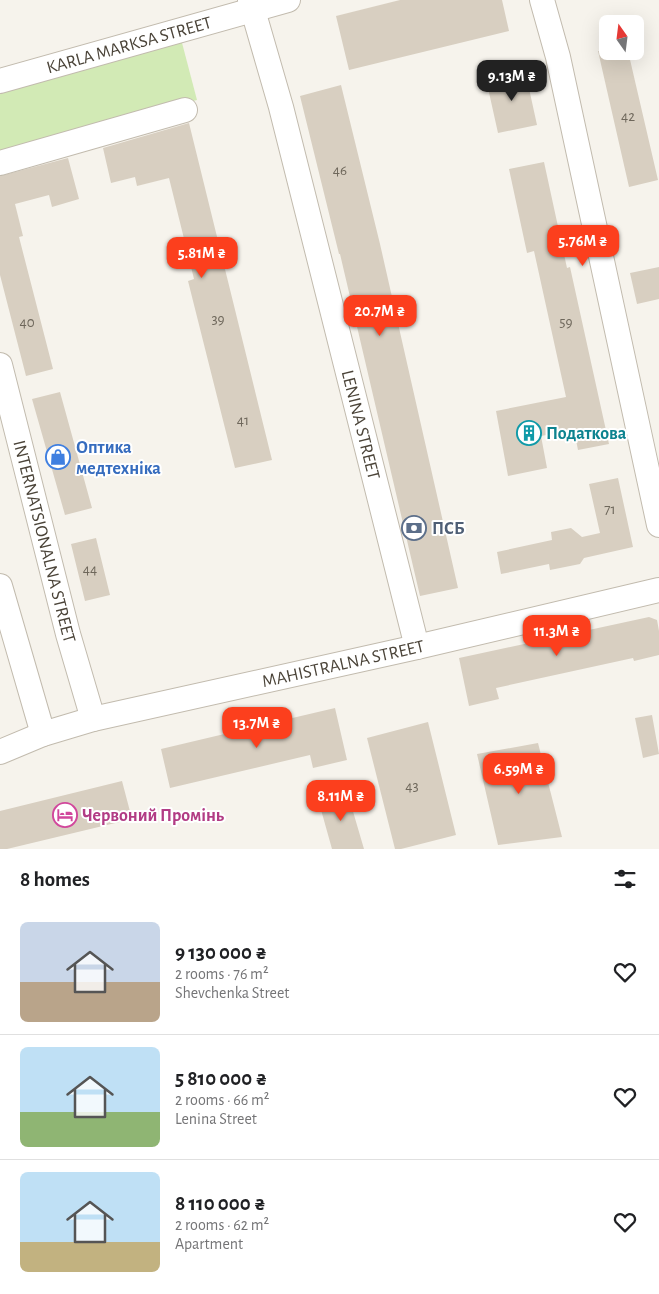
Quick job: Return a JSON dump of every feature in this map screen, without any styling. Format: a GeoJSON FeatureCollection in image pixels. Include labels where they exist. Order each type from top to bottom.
{"type":"FeatureCollection","features":[{"type":"Feature","properties":{"kind":"street","name":"KARLA MARKSA STREET"},"geometry":{"type":"LineString","coordinates":[[0,81],[251,4],[288,0]]}},
{"type":"Feature","properties":{"kind":"street"},"geometry":{"type":"LineString","coordinates":[[542,0],[558,57],[659,525]]}},
{"type":"Feature","properties":{"kind":"street","name":"LENINA STREET"},"geometry":{"type":"LineString","coordinates":[[251,4],[283,116],[417,647]]}},
{"type":"Feature","properties":{"kind":"street"},"geometry":{"type":"LineString","coordinates":[[0,163],[185,110]]}},
{"type":"Feature","properties":{"kind":"street","name":"INTERNATSIONALNA STREET"},"geometry":{"type":"LineString","coordinates":[[0,364],[68,634],[93,719]]}},
{"type":"Feature","properties":{"kind":"street"},"geometry":{"type":"LineString","coordinates":[[0,586],[43,734]]}},
{"type":"Feature","properties":{"kind":"street","name":"MAHISTRALNA STREET"},"geometry":{"type":"LineString","coordinates":[[0,752],[43,734],[93,719],[417,647],[659,590]]}},
{"type":"Feature","properties":{"kind":"green space"},"geometry":{"type":"Polygon","coordinates":[[[181,39],[197,100],[0,152],[0,87],[181,39]]]}},
{"type":"Feature","properties":{"kind":"building"},"geometry":{"type":"Polygon","coordinates":[[[400,0],[502,0],[509,31],[349,70],[336,16],[400,0]]]}},
{"type":"Feature","properties":{"kind":"building"},"geometry":{"type":"Polygon","coordinates":[[[600,60],[630,60],[658,180],[629,187],[600,60]]]}},
{"type":"Feature","properties":{"kind":"building"},"geometry":{"type":"Polygon","coordinates":[[[525,70],[537,125],[498,133],[486,79],[525,70]]]}},
{"type":"Feature","properties":{"kind":"building"},"geometry":{"type":"Polygon","coordinates":[[[341,85],[380,244],[458,588],[420,596],[340,254],[300,96],[341,85]]]}},
{"type":"Feature","properties":{"kind":"building"},"geometry":{"type":"Polygon","coordinates":[[[189,123],[272,460],[235,468],[188,281],[194,279],[169,178],[137,186],[135,177],[111,183],[103,148],[189,123]]]}},
{"type":"Feature","properties":{"kind":"building"},"geometry":{"type":"Polygon","coordinates":[[[68,158],[79,199],[52,207],[49,195],[15,204],[23,236],[19,237],[53,369],[26,376],[0,275],[0,176],[68,158]]]}},
{"type":"Feature","properties":{"kind":"building"},"geometry":{"type":"Polygon","coordinates":[[[544,162],[567,268],[570,267],[609,444],[578,450],[574,430],[541,436],[547,468],[508,476],[496,411],[566,397],[534,251],[527,253],[509,169],[544,162]]]}},
{"type":"Feature","properties":{"kind":"building"},"geometry":{"type":"Polygon","coordinates":[[[659,267],[659,299],[637,304],[630,273],[659,267]]]}},
{"type":"Feature","properties":{"kind":"building"},"geometry":{"type":"Polygon","coordinates":[[[60,392],[92,508],[65,515],[32,399],[60,392]]]}},
{"type":"Feature","properties":{"kind":"building"},"geometry":{"type":"Polygon","coordinates":[[[618,478],[633,547],[584,558],[580,564],[550,570],[549,564],[501,574],[497,552],[552,540],[551,532],[571,528],[582,537],[600,533],[589,484],[618,478]]]}},
{"type":"Feature","properties":{"kind":"building"},"geometry":{"type":"Polygon","coordinates":[[[96,538],[110,595],[85,601],[71,544],[96,538]]]}},
{"type":"Feature","properties":{"kind":"building"},"geometry":{"type":"Polygon","coordinates":[[[649,617],[657,620],[659,655],[634,661],[633,658],[496,688],[499,699],[469,706],[459,658],[649,617]]]}},
{"type":"Feature","properties":{"kind":"building"},"geometry":{"type":"Polygon","coordinates":[[[335,708],[347,760],[313,768],[310,755],[170,788],[161,749],[335,708]]]}},
{"type":"Feature","properties":{"kind":"building"},"geometry":{"type":"Polygon","coordinates":[[[652,715],[659,754],[643,758],[635,718],[652,715]]]}},
{"type":"Feature","properties":{"kind":"building"},"geometry":{"type":"Polygon","coordinates":[[[428,722],[456,835],[395,849],[367,738],[428,722]]]}},
{"type":"Feature","properties":{"kind":"building"},"geometry":{"type":"Polygon","coordinates":[[[538,743],[562,837],[498,845],[477,754],[538,743]]]}},
{"type":"Feature","properties":{"kind":"building","name":"Червоний Промінь"},"geometry":{"type":"Polygon","coordinates":[[[122,781],[132,819],[7,849],[0,849],[0,811],[122,781]]]}},
{"type":"Feature","properties":{"kind":"building"},"geometry":{"type":"Polygon","coordinates":[[[347,791],[364,849],[332,849],[318,799],[347,791]]]}},
{"type":"Feature","properties":{"kind":"place","name":"Податкова"},"geometry":{"type":"Point","coordinates":[529,433]}},
{"type":"Feature","properties":{"kind":"place","name":"Оптика медтехніка"},"geometry":{"type":"Point","coordinates":[58,457]}},
{"type":"Feature","properties":{"kind":"place","name":"ПСБ"},"geometry":{"type":"Point","coordinates":[414,528]}},
{"type":"Feature","properties":{"kind":"place","name":"Червоний Промінь"},"geometry":{"type":"Point","coordinates":[65,815]}}]}
